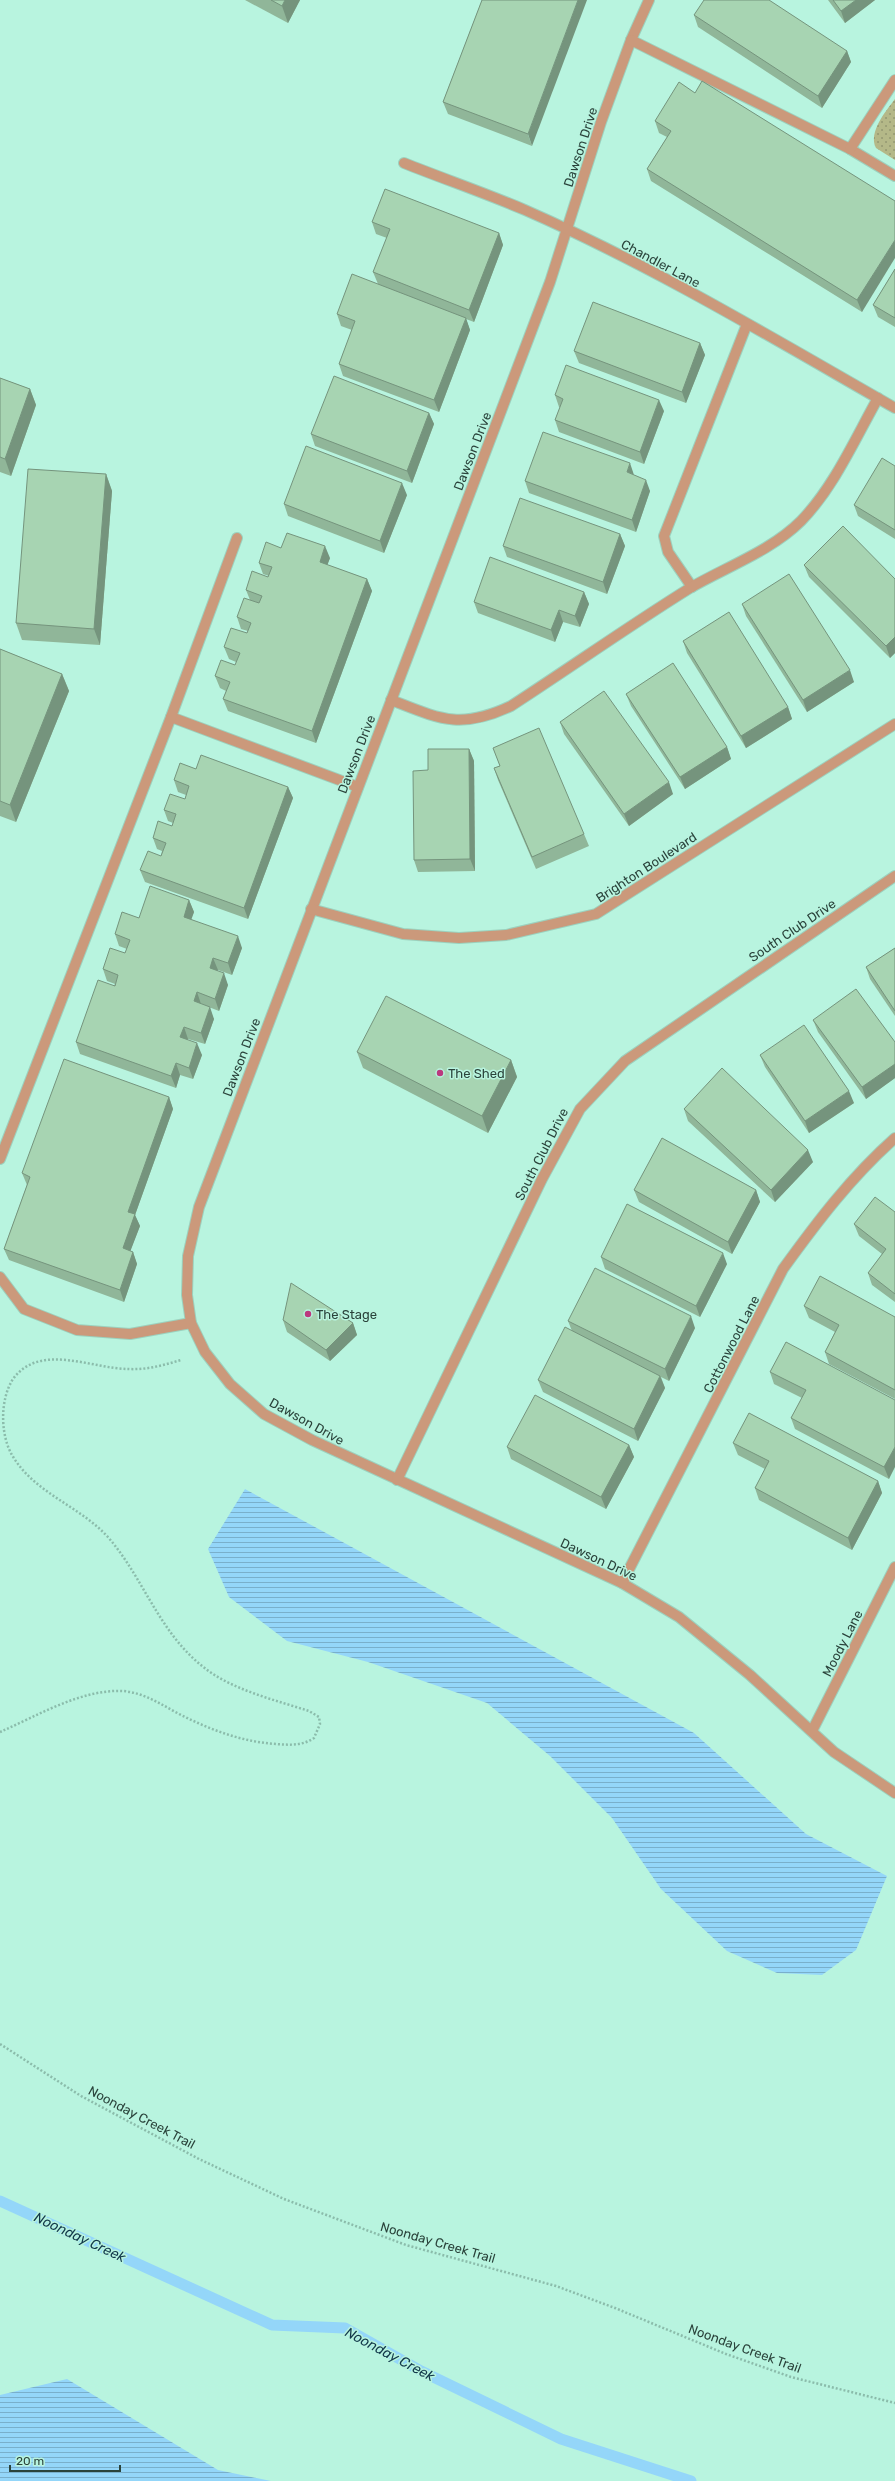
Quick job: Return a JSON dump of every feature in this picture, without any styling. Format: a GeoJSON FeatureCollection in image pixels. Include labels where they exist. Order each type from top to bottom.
{"type":"FeatureCollection","features":[{"type":"Feature","properties":{"kind":"street","name":"Dawson Drive"},"geometry":{"type":"LineString","coordinates":[[649,0],[631,40],[601,122],[568,231],[199,1207],[188,1256],[187,1295],[191,1323],[205,1352],[230,1384],[264,1414],[356,1463],[397,1480],[622,1583],[679,1617],[860,1771],[895,1793]]}},
{"type":"Feature","properties":{"kind":"street"},"geometry":{"type":"LineString","coordinates":[[631,40],[850,149],[895,176]]}},
{"type":"Feature","properties":{"kind":"street"},"geometry":{"type":"LineString","coordinates":[[850,149],[895,80]]}},
{"type":"Feature","properties":{"kind":"street","name":"Chandler Lane"},"geometry":{"type":"LineString","coordinates":[[404,163],[525,210],[605,248],[747,324],[895,408]]}},
{"type":"Feature","properties":{"kind":"street"},"geometry":{"type":"LineString","coordinates":[[692,587],[668,552],[664,536],[747,324]]}},
{"type":"Feature","properties":{"kind":"street"},"geometry":{"type":"LineString","coordinates":[[391,700],[441,719],[465,720],[488,717],[511,706],[692,587],[772,543],[800,522],[833,477],[878,398]]}},
{"type":"Feature","properties":{"kind":"street"},"geometry":{"type":"LineString","coordinates":[[0,1159],[171,717],[237,538]]}},
{"type":"Feature","properties":{"kind":"street"},"geometry":{"type":"LineString","coordinates":[[171,717],[358,787]]}},
{"type":"Feature","properties":{"kind":"street","name":"Brighton Boulevard"},"geometry":{"type":"LineString","coordinates":[[311,909],[403,934],[459,938],[506,935],[596,914],[895,724]]}},
{"type":"Feature","properties":{"kind":"street","name":"South Club Drive"},"geometry":{"type":"LineString","coordinates":[[397,1480],[542,1179],[580,1108],[625,1061],[895,876]]}},
{"type":"Feature","properties":{"kind":"street","name":"Cottonwood Lane"},"geometry":{"type":"LineString","coordinates":[[622,1583],[784,1269],[817,1221],[895,1138]]}},
{"type":"Feature","properties":{"kind":"street"},"geometry":{"type":"LineString","coordinates":[[0,1277],[24,1309],[77,1330],[130,1334],[191,1323]]}},
{"type":"Feature","properties":{"kind":"street","name":"Moody Lane"},"geometry":{"type":"LineString","coordinates":[[812,1731],[895,1567]]}},
{"type":"Feature","properties":{"kind":"path"},"geometry":{"type":"LineString","coordinates":[[0,1732],[64,1704],[91,1695],[110,1691],[136,1693],[148,1697],[206,1726],[248,1741],[295,1745],[314,1738],[318,1731],[320,1724],[318,1717],[309,1711],[231,1683],[214,1674],[197,1660],[166,1627],[106,1536],[78,1510],[32,1480],[12,1455],[6,1439],[3,1417],[5,1397],[14,1378],[30,1365],[44,1359],[129,1369],[158,1367],[185,1359]]}},
{"type":"Feature","properties":{"kind":"path","name":"Noonday Creek Trail"},"geometry":{"type":"LineString","coordinates":[[0,2044],[81,2096],[185,2152],[305,2207],[406,2245],[556,2286],[615,2308],[726,2354],[791,2376],[895,2403]]}},
{"type":"Feature","properties":{"kind":"green space"},"geometry":{"type":"Polygon","coordinates":[[[895,99],[895,160],[876,148],[874,135],[879,122],[895,99]]]}},
{"type":"Feature","properties":{"kind":"water"},"geometry":{"type":"Polygon","coordinates":[[[245,1489],[694,1733],[806,1834],[887,1876],[856,1950],[822,1975],[777,1973],[727,1951],[661,1889],[612,1818],[550,1756],[487,1703],[368,1662],[287,1641],[229,1597],[208,1549],[245,1489]]]}},
{"type":"Feature","properties":{"kind":"water"},"geometry":{"type":"Polygon","coordinates":[[[67,2379],[218,2470],[271,2481],[0,2481],[0,2395],[67,2379]]]}},
{"type":"Feature","properties":{"kind":"building"},"geometry":{"type":"Polygon","coordinates":[[[271,0],[285,0],[282,6],[271,0]]]}},
{"type":"Feature","properties":{"kind":"building"},"geometry":{"type":"Polygon","coordinates":[[[482,0],[578,0],[528,134],[443,102],[482,0]]]}},
{"type":"Feature","properties":{"kind":"building"},"geometry":{"type":"Polygon","coordinates":[[[704,0],[769,0],[847,51],[818,96],[694,15],[704,0]]]}},
{"type":"Feature","properties":{"kind":"building"},"geometry":{"type":"Polygon","coordinates":[[[833,0],[856,0],[841,11],[833,0]]]}},
{"type":"Feature","properties":{"kind":"building"},"geometry":{"type":"Polygon","coordinates":[[[702,81],[895,201],[895,240],[857,300],[647,169],[671,131],[655,121],[679,82],[695,93],[702,81]]]}},
{"type":"Feature","properties":{"kind":"building"},"geometry":{"type":"Polygon","coordinates":[[[385,189],[499,233],[469,310],[373,272],[390,229],[372,222],[385,189]]]}},
{"type":"Feature","properties":{"kind":"building"},"geometry":{"type":"Polygon","coordinates":[[[895,269],[895,318],[873,305],[895,269]]]}},
{"type":"Feature","properties":{"kind":"building"},"geometry":{"type":"Polygon","coordinates":[[[352,274],[466,318],[434,400],[339,364],[355,321],[337,314],[352,274]]]}},
{"type":"Feature","properties":{"kind":"building"},"geometry":{"type":"Polygon","coordinates":[[[593,302],[700,343],[682,392],[574,351],[593,302]]]}},
{"type":"Feature","properties":{"kind":"building"},"geometry":{"type":"Polygon","coordinates":[[[566,365],[659,400],[640,452],[555,420],[563,399],[555,395],[566,365]]]}},
{"type":"Feature","properties":{"kind":"building"},"geometry":{"type":"Polygon","coordinates":[[[334,376],[429,413],[407,471],[311,434],[334,376]]]}},
{"type":"Feature","properties":{"kind":"building"},"geometry":{"type":"Polygon","coordinates":[[[0,378],[30,389],[5,459],[0,457],[0,378]]]}},
{"type":"Feature","properties":{"kind":"building"},"geometry":{"type":"Polygon","coordinates":[[[543,432],[630,463],[627,472],[646,480],[632,520],[525,481],[543,432]]]}},
{"type":"Feature","properties":{"kind":"building"},"geometry":{"type":"Polygon","coordinates":[[[306,446],[402,483],[380,541],[284,504],[306,446]]]}},
{"type":"Feature","properties":{"kind":"building"},"geometry":{"type":"Polygon","coordinates":[[[882,458],[895,466],[895,530],[854,505],[882,458]]]}},
{"type":"Feature","properties":{"kind":"building"},"geometry":{"type":"Polygon","coordinates":[[[28,469],[106,474],[94,629],[16,623],[28,469]]]}},
{"type":"Feature","properties":{"kind":"building"},"geometry":{"type":"Polygon","coordinates":[[[520,498],[620,534],[603,582],[503,546],[520,498]]]}},
{"type":"Feature","properties":{"kind":"building"},"geometry":{"type":"Polygon","coordinates":[[[843,526],[895,579],[895,637],[886,646],[804,565],[843,526]]]}},
{"type":"Feature","properties":{"kind":"building"},"geometry":{"type":"Polygon","coordinates":[[[287,533],[325,546],[320,562],[367,579],[312,731],[223,699],[230,682],[215,676],[221,660],[235,665],[240,653],[224,647],[231,628],[247,633],[251,623],[237,617],[244,598],[259,603],[262,596],[246,590],[252,571],[268,577],[272,567],[259,563],[266,542],[281,548],[287,533]]]}},
{"type":"Feature","properties":{"kind":"building"},"geometry":{"type":"Polygon","coordinates":[[[490,557],[584,592],[575,616],[559,610],[551,630],[474,602],[490,557]]]}},
{"type":"Feature","properties":{"kind":"building"},"geometry":{"type":"Polygon","coordinates":[[[789,574],[850,670],[803,700],[742,604],[789,574]]]}},
{"type":"Feature","properties":{"kind":"building"},"geometry":{"type":"Polygon","coordinates":[[[729,612],[788,707],[741,736],[683,641],[729,612]]]}},
{"type":"Feature","properties":{"kind":"building"},"geometry":{"type":"Polygon","coordinates":[[[0,649],[62,674],[10,805],[0,801],[0,649]]]}},
{"type":"Feature","properties":{"kind":"building"},"geometry":{"type":"Polygon","coordinates":[[[673,663],[727,747],[680,777],[626,694],[673,663]]]}},
{"type":"Feature","properties":{"kind":"building"},"geometry":{"type":"Polygon","coordinates":[[[604,691],[669,782],[624,814],[560,722],[604,691]]]}},
{"type":"Feature","properties":{"kind":"building"},"geometry":{"type":"Polygon","coordinates":[[[539,728],[584,834],[532,857],[494,768],[500,766],[493,748],[539,728]]]}},
{"type":"Feature","properties":{"kind":"building"},"geometry":{"type":"Polygon","coordinates":[[[428,749],[469,749],[470,859],[414,860],[413,771],[428,770],[428,749]]]}},
{"type":"Feature","properties":{"kind":"building"},"geometry":{"type":"Polygon","coordinates":[[[201,755],[288,787],[244,908],[140,870],[148,851],[161,856],[166,843],[153,838],[158,821],[172,826],[176,814],[164,810],[170,794],[185,799],[189,786],[174,780],[180,763],[196,769],[201,755]]]}},
{"type":"Feature","properties":{"kind":"building"},"geometry":{"type":"Polygon","coordinates":[[[150,886],[189,900],[184,917],[238,936],[228,963],[213,958],[210,968],[224,973],[215,999],[197,992],[194,1001],[210,1007],[201,1033],[184,1027],[180,1037],[197,1043],[189,1068],[176,1063],[171,1076],[76,1042],[98,980],[115,986],[118,975],[103,969],[110,948],[125,953],[130,940],[115,934],[122,912],[139,918],[150,886]]]}},
{"type":"Feature","properties":{"kind":"building"},"geometry":{"type":"Polygon","coordinates":[[[895,948],[895,1011],[866,967],[895,948]]]}},
{"type":"Feature","properties":{"kind":"building"},"geometry":{"type":"Polygon","coordinates":[[[856,989],[895,1042],[895,1064],[862,1087],[813,1020],[856,989]]]}},
{"type":"Feature","properties":{"kind":"building","name":"The Shed"},"geometry":{"type":"Polygon","coordinates":[[[386,996],[511,1060],[482,1116],[357,1052],[386,996]]]}},
{"type":"Feature","properties":{"kind":"building"},"geometry":{"type":"Polygon","coordinates":[[[804,1025],[849,1091],[805,1121],[760,1055],[804,1025]]]}},
{"type":"Feature","properties":{"kind":"building"},"geometry":{"type":"Polygon","coordinates":[[[64,1059],[169,1097],[128,1212],[135,1214],[123,1248],[133,1252],[120,1290],[4,1249],[30,1177],[22,1173],[64,1059]]]}},
{"type":"Feature","properties":{"kind":"building"},"geometry":{"type":"Polygon","coordinates":[[[722,1068],[808,1150],[771,1190],[684,1109],[722,1068]]]}},
{"type":"Feature","properties":{"kind":"building"},"geometry":{"type":"Polygon","coordinates":[[[662,1138],[756,1190],[728,1242],[634,1190],[662,1138]]]}},
{"type":"Feature","properties":{"kind":"building"},"geometry":{"type":"Polygon","coordinates":[[[875,1197],[895,1212],[895,1294],[868,1273],[886,1249],[854,1224],[875,1197]]]}},
{"type":"Feature","properties":{"kind":"building"},"geometry":{"type":"Polygon","coordinates":[[[627,1204],[723,1253],[696,1306],[601,1257],[627,1204]]]}},
{"type":"Feature","properties":{"kind":"building"},"geometry":{"type":"Polygon","coordinates":[[[595,1268],[691,1316],[665,1369],[568,1321],[595,1268]]]}},
{"type":"Feature","properties":{"kind":"building"},"geometry":{"type":"Polygon","coordinates":[[[820,1276],[895,1317],[895,1390],[825,1352],[839,1325],[804,1306],[820,1276]]]}},
{"type":"Feature","properties":{"kind":"building","name":"The Stage"},"geometry":{"type":"Polygon","coordinates":[[[291,1283],[353,1323],[326,1350],[283,1320],[291,1283]]]}},
{"type":"Feature","properties":{"kind":"building"},"geometry":{"type":"Polygon","coordinates":[[[565,1327],[660,1376],[634,1429],[538,1380],[565,1327]]]}},
{"type":"Feature","properties":{"kind":"building"},"geometry":{"type":"Polygon","coordinates":[[[786,1342],[895,1400],[895,1447],[884,1467],[791,1418],[806,1390],[770,1372],[786,1342]]]}},
{"type":"Feature","properties":{"kind":"building"},"geometry":{"type":"Polygon","coordinates":[[[535,1395],[629,1445],[601,1497],[507,1447],[535,1395]]]}},
{"type":"Feature","properties":{"kind":"building"},"geometry":{"type":"Polygon","coordinates":[[[749,1413],[878,1481],[848,1538],[755,1488],[769,1461],[733,1443],[749,1413]]]}},
{"type":"Feature","properties":{"kind":"waterway","name":"Noonday Creek"},"geometry":{"type":"LineString","coordinates":[[0,2201],[272,2325],[345,2328],[421,2371],[561,2439],[691,2481]]}},
{"type":"Feature","properties":{"kind":"place","name":"The Shed"},"geometry":{"type":"Point","coordinates":[440,1073]}},
{"type":"Feature","properties":{"kind":"place","name":"The Stage"},"geometry":{"type":"Point","coordinates":[308,1314]}}]}
